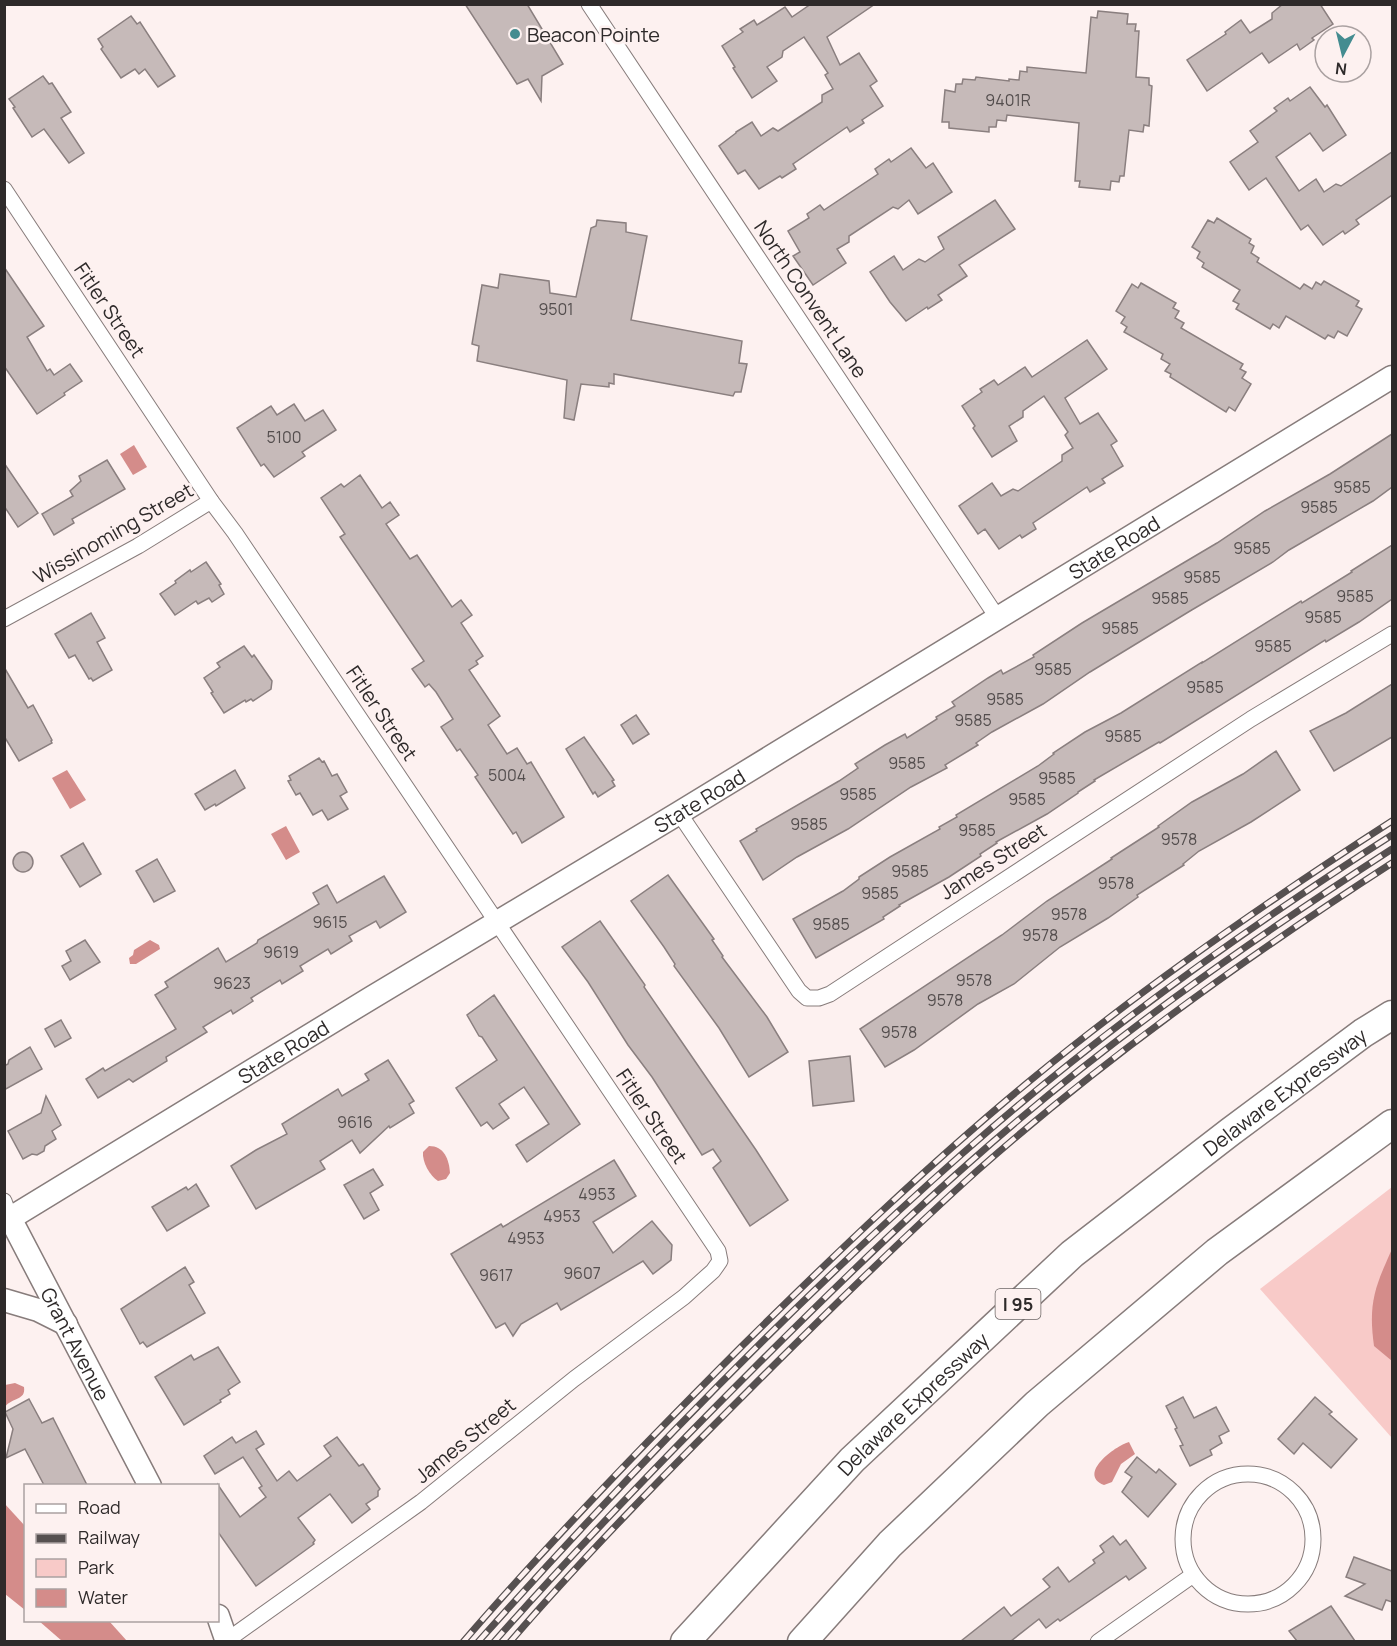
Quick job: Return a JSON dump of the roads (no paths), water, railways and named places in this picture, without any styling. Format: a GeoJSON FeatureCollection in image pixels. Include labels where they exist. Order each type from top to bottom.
{"type":"FeatureCollection","features":[{"type":"Feature","properties":{"kind":"highway","name":"Delaware Expressway"},"geometry":{"type":"LineString","coordinates":[[685,1641],[852,1460],[1072,1254],[1239,1125],[1363,1033],[1392,1015]]}},
{"type":"Feature","properties":{"kind":"highway"},"geometry":{"type":"LineString","coordinates":[[802,1641],[890,1545],[1037,1404],[1217,1252],[1392,1124]]}},
{"type":"Feature","properties":{"kind":"main road","name":"State Road"},"geometry":{"type":"LineString","coordinates":[[6,1214],[679,813],[1392,377]]}},
{"type":"Feature","properties":{"kind":"main road","name":"Grant Avenue"},"geometry":{"type":"LineString","coordinates":[[6,1214],[149,1484]]}},
{"type":"Feature","properties":{"kind":"main road"},"geometry":{"type":"LineString","coordinates":[[4,1300],[38,1310],[66,1324]]}},
{"type":"Feature","properties":{"kind":"main road"},"geometry":{"type":"LineString","coordinates":[[219,1619],[227,1641]]}},
{"type":"Feature","properties":{"kind":"street","name":"North Convent Lane"},"geometry":{"type":"LineString","coordinates":[[589,4],[997,617]]}},
{"type":"Feature","properties":{"kind":"street","name":"Fitler Street"},"geometry":{"type":"LineString","coordinates":[[4,189],[211,501],[242,543],[498,921],[717,1251],[720,1261]]}},
{"type":"Feature","properties":{"kind":"street","name":"Wissinoming Street"},"geometry":{"type":"LineString","coordinates":[[4,619],[138,546],[211,501]]}},
{"type":"Feature","properties":{"kind":"street","name":"James Street"},"geometry":{"type":"LineString","coordinates":[[679,813],[799,991],[807,998],[819,998],[830,994],[1251,719],[1392,634]]}},
{"type":"Feature","properties":{"kind":"street","name":"James Street"},"geometry":{"type":"LineString","coordinates":[[227,1641],[421,1502],[574,1379],[684,1297],[713,1271],[720,1261]]}},
{"type":"Feature","properties":{"kind":"street"},"geometry":{"type":"LineString","coordinates":[[1257,1474],[1283,1484],[1302,1503],[1312,1528],[1311,1555],[1299,1580],[1278,1597],[1252,1604],[1238,1604],[1213,1594],[1193,1575],[1183,1550],[1184,1523],[1196,1499],[1206,1489],[1230,1476],[1257,1474]]}},
{"type":"Feature","properties":{"kind":"street"},"geometry":{"type":"LineString","coordinates":[[1098,1641],[1193,1575]]}},
{"type":"Feature","properties":{"kind":"water"},"geometry":{"type":"Polygon","coordinates":[[[134,445],[147,467],[133,475],[120,454],[134,445]]]}},
{"type":"Feature","properties":{"kind":"water"},"geometry":{"type":"Polygon","coordinates":[[[67,770],[86,800],[70,809],[52,778],[67,770]]]}},
{"type":"Feature","properties":{"kind":"water"},"geometry":{"type":"Polygon","coordinates":[[[286,826],[300,852],[286,860],[271,834],[286,826]]]}},
{"type":"Feature","properties":{"kind":"water"},"geometry":{"type":"Polygon","coordinates":[[[150,940],[159,945],[160,949],[136,964],[130,964],[129,958],[133,955],[134,950],[150,940]]]}},
{"type":"Feature","properties":{"kind":"water"},"geometry":{"type":"Polygon","coordinates":[[[429,1146],[438,1148],[445,1154],[450,1173],[446,1179],[438,1181],[427,1168],[423,1152],[429,1146]]]}},
{"type":"Feature","properties":{"kind":"water"},"geometry":{"type":"Polygon","coordinates":[[[1392,1249],[1392,1361],[1374,1346],[1372,1318],[1377,1285],[1392,1249]]]}},
{"type":"Feature","properties":{"kind":"water"},"geometry":{"type":"Polygon","coordinates":[[[15,1383],[24,1387],[23,1395],[5,1407],[5,1385],[15,1383]]]}},
{"type":"Feature","properties":{"kind":"water"},"geometry":{"type":"Polygon","coordinates":[[[1129,1442],[1135,1454],[1121,1464],[1112,1482],[1104,1485],[1097,1480],[1096,1468],[1108,1454],[1129,1442]]]}},
{"type":"Feature","properties":{"kind":"water"},"geometry":{"type":"Polygon","coordinates":[[[4,1503],[24,1525],[24,1609],[5,1594],[4,1503]]]}},
{"type":"Feature","properties":{"kind":"water"},"geometry":{"type":"Polygon","coordinates":[[[40,1622],[110,1622],[127,1641],[62,1641],[40,1622]]]}},
{"type":"Feature","properties":{"kind":"railway"},"geometry":{"type":"LineString","coordinates":[[463,1642],[565,1528],[706,1382],[848,1243],[957,1143],[1075,1044],[1163,977],[1299,882],[1392,821]]}},
{"type":"Feature","properties":{"kind":"railway"},"geometry":{"type":"LineString","coordinates":[[478,1642],[535,1578],[713,1390],[836,1269],[963,1153],[1065,1067],[1171,986],[1280,909],[1392,835]]}},
{"type":"Feature","properties":{"kind":"railway"},"geometry":{"type":"LineString","coordinates":[[494,1642],[589,1538],[719,1403],[914,1212],[970,1162],[1071,1077],[1175,997],[1392,849]]}},
{"type":"Feature","properties":{"kind":"railway"},"geometry":{"type":"LineString","coordinates":[[510,1642],[597,1546],[717,1422],[861,1280],[978,1170],[1077,1087],[1179,1009],[1285,934],[1392,863]]}},
{"type":"Feature","properties":{"kind":"place","name":"Beacon Pointe"},"geometry":{"type":"Point","coordinates":[515,34]}}]}
